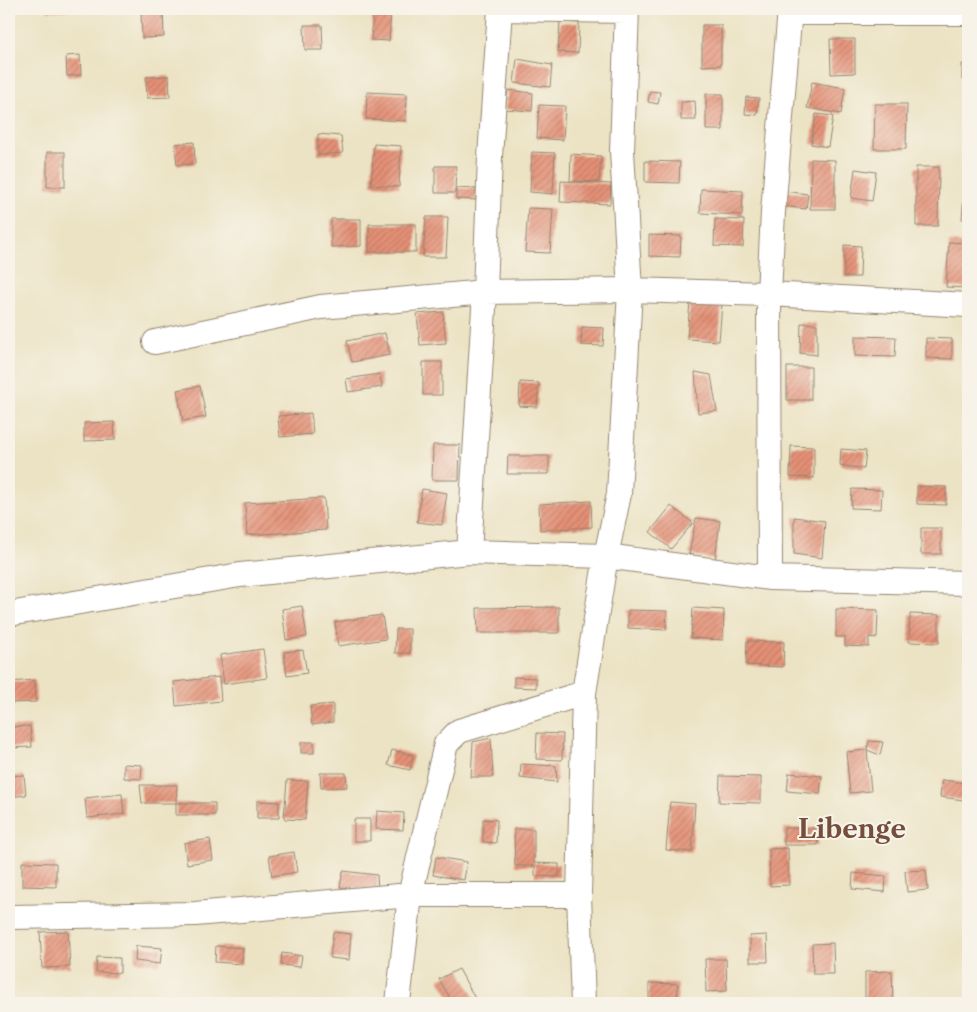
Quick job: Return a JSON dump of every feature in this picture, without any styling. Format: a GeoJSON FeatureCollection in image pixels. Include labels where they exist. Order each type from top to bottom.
{"type":"FeatureCollection","features":[{"type":"Feature","properties":{"kind":"street"},"geometry":{"type":"LineString","coordinates":[[469,552],[485,292],[490,157],[500,9],[627,10],[622,150],[630,290],[619,494],[606,556],[584,694],[579,895],[583,1003]]}},
{"type":"Feature","properties":{"kind":"street"},"geometry":{"type":"LineString","coordinates":[[770,578],[769,294],[790,11],[968,12]]}},
{"type":"Feature","properties":{"kind":"street"},"geometry":{"type":"LineString","coordinates":[[155,342],[322,307],[485,292],[630,290],[769,294],[968,305]]}},
{"type":"Feature","properties":{"kind":"street"},"geometry":{"type":"LineString","coordinates":[[9,614],[240,575],[469,552],[606,556],[770,578],[968,583]]}},
{"type":"Feature","properties":{"kind":"street"},"geometry":{"type":"LineString","coordinates":[[398,1003],[410,895],[446,744],[459,731],[584,694]]}},
{"type":"Feature","properties":{"kind":"street"},"geometry":{"type":"LineString","coordinates":[[9,917],[195,914],[410,895],[579,895]]}},
{"type":"Feature","properties":{"kind":"building"},"geometry":{"type":"Polygon","coordinates":[[[48,9],[70,9],[70,10],[48,11],[48,9]]]}},
{"type":"Feature","properties":{"kind":"building"},"geometry":{"type":"Polygon","coordinates":[[[141,9],[163,9],[164,37],[142,38],[141,9]]]}},
{"type":"Feature","properties":{"kind":"building"},"geometry":{"type":"Polygon","coordinates":[[[373,9],[391,9],[389,41],[371,40],[373,9]]]}},
{"type":"Feature","properties":{"kind":"building"},"geometry":{"type":"Polygon","coordinates":[[[560,22],[579,23],[578,53],[558,52],[560,22]]]}},
{"type":"Feature","properties":{"kind":"building"},"geometry":{"type":"Polygon","coordinates":[[[304,25],[322,25],[323,50],[305,50],[304,25]]]}},
{"type":"Feature","properties":{"kind":"building"},"geometry":{"type":"Polygon","coordinates":[[[702,25],[721,25],[721,65],[702,66],[702,25]]]}},
{"type":"Feature","properties":{"kind":"building"},"geometry":{"type":"Polygon","coordinates":[[[830,39],[855,39],[855,73],[831,74],[830,39]]]}},
{"type":"Feature","properties":{"kind":"building"},"geometry":{"type":"Polygon","coordinates":[[[80,55],[81,75],[67,76],[66,56],[80,55]]]}},
{"type":"Feature","properties":{"kind":"building"},"geometry":{"type":"Polygon","coordinates":[[[517,59],[552,65],[550,87],[514,83],[517,59]]]}},
{"type":"Feature","properties":{"kind":"building"},"geometry":{"type":"Polygon","coordinates":[[[962,64],[968,64],[968,80],[962,80],[962,64]]]}},
{"type":"Feature","properties":{"kind":"building"},"geometry":{"type":"Polygon","coordinates":[[[169,76],[170,97],[147,98],[146,77],[169,76]]]}},
{"type":"Feature","properties":{"kind":"building"},"geometry":{"type":"Polygon","coordinates":[[[812,82],[845,88],[841,114],[807,108],[812,82]]]}},
{"type":"Feature","properties":{"kind":"building"},"geometry":{"type":"Polygon","coordinates":[[[508,90],[533,93],[532,111],[505,109],[508,90]]]}},
{"type":"Feature","properties":{"kind":"building"},"geometry":{"type":"Polygon","coordinates":[[[650,91],[660,92],[658,104],[648,102],[650,91]]]}},
{"type":"Feature","properties":{"kind":"building"},"geometry":{"type":"Polygon","coordinates":[[[367,92],[407,94],[406,121],[366,119],[367,92]]]}},
{"type":"Feature","properties":{"kind":"building"},"geometry":{"type":"Polygon","coordinates":[[[706,94],[723,94],[723,130],[706,130],[706,94]]]}},
{"type":"Feature","properties":{"kind":"building"},"geometry":{"type":"Polygon","coordinates":[[[746,97],[759,98],[757,115],[745,114],[746,97]]]}},
{"type":"Feature","properties":{"kind":"building"},"geometry":{"type":"Polygon","coordinates":[[[695,101],[696,120],[681,120],[681,102],[695,101]]]}},
{"type":"Feature","properties":{"kind":"building"},"geometry":{"type":"Polygon","coordinates":[[[875,104],[907,104],[906,149],[874,149],[875,104]]]}},
{"type":"Feature","properties":{"kind":"building"},"geometry":{"type":"Polygon","coordinates":[[[539,105],[565,106],[563,140],[537,138],[539,105]]]}},
{"type":"Feature","properties":{"kind":"building"},"geometry":{"type":"Polygon","coordinates":[[[966,107],[968,107],[968,142],[965,142],[966,107]]]}},
{"type":"Feature","properties":{"kind":"building"},"geometry":{"type":"Polygon","coordinates":[[[816,114],[833,116],[828,147],[811,144],[816,114]]]}},
{"type":"Feature","properties":{"kind":"building"},"geometry":{"type":"Polygon","coordinates":[[[318,134],[341,136],[343,153],[318,155],[318,134]]]}},
{"type":"Feature","properties":{"kind":"building"},"geometry":{"type":"Polygon","coordinates":[[[194,142],[195,164],[177,165],[175,144],[194,142]]]}},
{"type":"Feature","properties":{"kind":"building"},"geometry":{"type":"Polygon","coordinates":[[[374,144],[401,146],[399,187],[371,185],[374,144]]]}},
{"type":"Feature","properties":{"kind":"building"},"geometry":{"type":"Polygon","coordinates":[[[47,152],[65,152],[65,187],[47,187],[47,152]]]}},
{"type":"Feature","properties":{"kind":"building"},"geometry":{"type":"Polygon","coordinates":[[[532,152],[555,153],[553,194],[530,192],[532,152]]]}},
{"type":"Feature","properties":{"kind":"building"},"geometry":{"type":"Polygon","coordinates":[[[571,154],[601,156],[599,182],[570,181],[571,154]]]}},
{"type":"Feature","properties":{"kind":"building"},"geometry":{"type":"Polygon","coordinates":[[[811,159],[835,160],[835,209],[810,209],[811,159]]]}},
{"type":"Feature","properties":{"kind":"building"},"geometry":{"type":"Polygon","coordinates":[[[645,161],[680,162],[679,183],[645,182],[645,161]]]}},
{"type":"Feature","properties":{"kind":"building"},"geometry":{"type":"Polygon","coordinates":[[[435,166],[456,166],[455,193],[435,193],[435,166]]]}},
{"type":"Feature","properties":{"kind":"building"},"geometry":{"type":"Polygon","coordinates":[[[916,167],[939,167],[938,226],[916,226],[916,167]]]}},
{"type":"Feature","properties":{"kind":"building"},"geometry":{"type":"Polygon","coordinates":[[[966,167],[968,167],[968,220],[962,219],[966,167]]]}},
{"type":"Feature","properties":{"kind":"building"},"geometry":{"type":"Polygon","coordinates":[[[855,169],[876,172],[872,201],[851,198],[855,169]]]}},
{"type":"Feature","properties":{"kind":"building"},"geometry":{"type":"Polygon","coordinates":[[[561,181],[611,184],[610,204],[560,202],[561,181]]]}},
{"type":"Feature","properties":{"kind":"building"},"geometry":{"type":"Polygon","coordinates":[[[456,188],[476,189],[476,200],[456,199],[456,188]]]}},
{"type":"Feature","properties":{"kind":"building"},"geometry":{"type":"Polygon","coordinates":[[[701,189],[743,191],[742,215],[700,213],[701,189]]]}},
{"type":"Feature","properties":{"kind":"building"},"geometry":{"type":"Polygon","coordinates":[[[783,191],[808,194],[806,209],[782,206],[783,191]]]}},
{"type":"Feature","properties":{"kind":"building"},"geometry":{"type":"Polygon","coordinates":[[[528,208],[553,209],[550,253],[525,252],[528,208]]]}},
{"type":"Feature","properties":{"kind":"building"},"geometry":{"type":"Polygon","coordinates":[[[426,217],[448,217],[446,257],[423,257],[426,217]]]}},
{"type":"Feature","properties":{"kind":"building"},"geometry":{"type":"Polygon","coordinates":[[[331,219],[361,219],[361,246],[331,247],[331,219]]]}},
{"type":"Feature","properties":{"kind":"building"},"geometry":{"type":"Polygon","coordinates":[[[715,219],[744,220],[743,247],[714,246],[715,219]]]}},
{"type":"Feature","properties":{"kind":"building"},"geometry":{"type":"Polygon","coordinates":[[[369,224],[416,224],[416,252],[369,252],[369,224]]]}},
{"type":"Feature","properties":{"kind":"building"},"geometry":{"type":"Polygon","coordinates":[[[967,230],[968,288],[946,287],[949,242],[966,243],[967,230]]]}},
{"type":"Feature","properties":{"kind":"building"},"geometry":{"type":"Polygon","coordinates":[[[649,235],[681,236],[680,257],[649,256],[649,235]]]}},
{"type":"Feature","properties":{"kind":"building"},"geometry":{"type":"Polygon","coordinates":[[[844,245],[861,246],[860,277],[844,277],[844,245]]]}},
{"type":"Feature","properties":{"kind":"building"},"geometry":{"type":"Polygon","coordinates":[[[690,301],[722,303],[719,341],[687,339],[690,301]]]}},
{"type":"Feature","properties":{"kind":"building"},"geometry":{"type":"Polygon","coordinates":[[[443,312],[446,343],[420,345],[417,314],[443,312]]]}},
{"type":"Feature","properties":{"kind":"building"},"geometry":{"type":"Polygon","coordinates":[[[801,323],[817,324],[817,355],[800,353],[801,323]]]}},
{"type":"Feature","properties":{"kind":"building"},"geometry":{"type":"Polygon","coordinates":[[[582,327],[604,328],[603,346],[581,345],[582,327]]]}},
{"type":"Feature","properties":{"kind":"building"},"geometry":{"type":"Polygon","coordinates":[[[385,333],[390,355],[352,362],[347,341],[385,333]]]}},
{"type":"Feature","properties":{"kind":"building"},"geometry":{"type":"Polygon","coordinates":[[[855,336],[896,337],[895,357],[855,356],[855,336]]]}},
{"type":"Feature","properties":{"kind":"building"},"geometry":{"type":"Polygon","coordinates":[[[926,338],[952,339],[952,359],[926,358],[926,338]]]}},
{"type":"Feature","properties":{"kind":"building"},"geometry":{"type":"Polygon","coordinates":[[[423,362],[442,362],[442,395],[423,395],[423,362]]]}},
{"type":"Feature","properties":{"kind":"building"},"geometry":{"type":"Polygon","coordinates":[[[787,367],[811,367],[811,400],[787,400],[787,367]]]}},
{"type":"Feature","properties":{"kind":"building"},"geometry":{"type":"Polygon","coordinates":[[[695,372],[711,375],[717,411],[698,413],[695,372]]]}},
{"type":"Feature","properties":{"kind":"building"},"geometry":{"type":"Polygon","coordinates":[[[380,374],[382,387],[348,392],[346,379],[380,374]]]}},
{"type":"Feature","properties":{"kind":"building"},"geometry":{"type":"Polygon","coordinates":[[[520,382],[539,383],[537,407],[519,406],[520,382]]]}},
{"type":"Feature","properties":{"kind":"building"},"geometry":{"type":"Polygon","coordinates":[[[200,386],[206,417],[183,421],[177,390],[200,386]]]}},
{"type":"Feature","properties":{"kind":"building"},"geometry":{"type":"Polygon","coordinates":[[[311,413],[313,434],[280,437],[278,416],[311,413]]]}},
{"type":"Feature","properties":{"kind":"building"},"geometry":{"type":"Polygon","coordinates":[[[114,422],[115,440],[84,441],[84,423],[114,422]]]}},
{"type":"Feature","properties":{"kind":"building"},"geometry":{"type":"Polygon","coordinates":[[[433,445],[460,445],[459,480],[432,480],[433,445]]]}},
{"type":"Feature","properties":{"kind":"building"},"geometry":{"type":"Polygon","coordinates":[[[791,446],[814,447],[814,478],[790,477],[791,446]]]}},
{"type":"Feature","properties":{"kind":"building"},"geometry":{"type":"Polygon","coordinates":[[[841,449],[866,451],[864,469],[840,465],[841,449]]]}},
{"type":"Feature","properties":{"kind":"building"},"geometry":{"type":"Polygon","coordinates":[[[508,456],[549,456],[549,474],[507,474],[508,456]]]}},
{"type":"Feature","properties":{"kind":"building"},"geometry":{"type":"Polygon","coordinates":[[[917,486],[946,487],[946,505],[917,504],[917,486]]]}},
{"type":"Feature","properties":{"kind":"building"},"geometry":{"type":"Polygon","coordinates":[[[422,489],[447,493],[442,525],[417,522],[422,489]]]}},
{"type":"Feature","properties":{"kind":"building"},"geometry":{"type":"Polygon","coordinates":[[[852,489],[882,490],[881,509],[851,508],[852,489]]]}},
{"type":"Feature","properties":{"kind":"building"},"geometry":{"type":"Polygon","coordinates":[[[324,498],[326,530],[247,535],[245,503],[324,498]]]}},
{"type":"Feature","properties":{"kind":"building"},"geometry":{"type":"Polygon","coordinates":[[[591,501],[592,527],[540,530],[539,504],[591,501]]]}},
{"type":"Feature","properties":{"kind":"building"},"geometry":{"type":"Polygon","coordinates":[[[671,506],[693,523],[671,549],[650,532],[671,506]]]}},
{"type":"Feature","properties":{"kind":"building"},"geometry":{"type":"Polygon","coordinates":[[[794,517],[825,521],[822,558],[794,554],[794,517]]]}},
{"type":"Feature","properties":{"kind":"building"},"geometry":{"type":"Polygon","coordinates":[[[696,518],[720,521],[715,560],[689,554],[696,518]]]}},
{"type":"Feature","properties":{"kind":"building"},"geometry":{"type":"Polygon","coordinates":[[[921,528],[941,528],[941,554],[921,554],[921,528]]]}},
{"type":"Feature","properties":{"kind":"building"},"geometry":{"type":"Polygon","coordinates":[[[302,606],[307,637],[286,640],[282,609],[302,606]]]}},
{"type":"Feature","properties":{"kind":"building"},"geometry":{"type":"Polygon","coordinates":[[[559,607],[559,633],[478,633],[477,608],[559,607]]]}},
{"type":"Feature","properties":{"kind":"building"},"geometry":{"type":"Polygon","coordinates":[[[693,608],[724,610],[723,640],[691,638],[693,608]]]}},
{"type":"Feature","properties":{"kind":"building"},"geometry":{"type":"Polygon","coordinates":[[[836,609],[878,610],[877,638],[869,637],[869,647],[845,646],[845,637],[836,637],[836,609]]]}},
{"type":"Feature","properties":{"kind":"building"},"geometry":{"type":"Polygon","coordinates":[[[628,610],[667,611],[666,630],[628,628],[628,610]]]}},
{"type":"Feature","properties":{"kind":"building"},"geometry":{"type":"Polygon","coordinates":[[[966,613],[968,613],[968,656],[965,656],[966,613]]]}},
{"type":"Feature","properties":{"kind":"building"},"geometry":{"type":"Polygon","coordinates":[[[910,614],[939,615],[939,643],[909,642],[910,614]]]}},
{"type":"Feature","properties":{"kind":"building"},"geometry":{"type":"Polygon","coordinates":[[[382,615],[386,639],[338,646],[335,622],[382,615]]]}},
{"type":"Feature","properties":{"kind":"building"},"geometry":{"type":"Polygon","coordinates":[[[396,629],[410,629],[410,653],[395,653],[396,629]]]}},
{"type":"Feature","properties":{"kind":"building"},"geometry":{"type":"Polygon","coordinates":[[[747,641],[784,642],[783,667],[746,665],[747,641]]]}},
{"type":"Feature","properties":{"kind":"building"},"geometry":{"type":"Polygon","coordinates":[[[263,649],[267,678],[224,684],[220,655],[263,649]]]}},
{"type":"Feature","properties":{"kind":"building"},"geometry":{"type":"Polygon","coordinates":[[[303,650],[307,673],[287,676],[284,652],[303,650]]]}},
{"type":"Feature","properties":{"kind":"building"},"geometry":{"type":"Polygon","coordinates":[[[219,677],[221,701],[176,706],[174,682],[219,677]]]}},
{"type":"Feature","properties":{"kind":"building"},"geometry":{"type":"Polygon","coordinates":[[[514,677],[536,678],[536,688],[514,687],[514,677]]]}},
{"type":"Feature","properties":{"kind":"building"},"geometry":{"type":"Polygon","coordinates":[[[35,680],[36,702],[9,703],[9,682],[35,680]]]}},
{"type":"Feature","properties":{"kind":"building"},"geometry":{"type":"Polygon","coordinates":[[[333,704],[333,722],[312,725],[310,706],[333,704]]]}},
{"type":"Feature","properties":{"kind":"building"},"geometry":{"type":"Polygon","coordinates":[[[30,726],[32,747],[9,748],[9,727],[30,726]]]}},
{"type":"Feature","properties":{"kind":"building"},"geometry":{"type":"Polygon","coordinates":[[[537,733],[563,734],[562,760],[536,759],[537,733]]]}},
{"type":"Feature","properties":{"kind":"building"},"geometry":{"type":"Polygon","coordinates":[[[491,738],[493,777],[471,777],[473,742],[491,738]]]}},
{"type":"Feature","properties":{"kind":"building"},"geometry":{"type":"Polygon","coordinates":[[[869,741],[883,742],[880,755],[867,750],[869,741]]]}},
{"type":"Feature","properties":{"kind":"building"},"geometry":{"type":"Polygon","coordinates":[[[301,742],[314,742],[314,753],[301,753],[301,742]]]}},
{"type":"Feature","properties":{"kind":"building"},"geometry":{"type":"Polygon","coordinates":[[[392,750],[413,755],[410,770],[388,765],[392,750]]]}},
{"type":"Feature","properties":{"kind":"building"},"geometry":{"type":"Polygon","coordinates":[[[867,750],[871,791],[850,793],[846,752],[867,750]]]}},
{"type":"Feature","properties":{"kind":"building"},"geometry":{"type":"Polygon","coordinates":[[[124,764],[142,765],[141,779],[124,778],[124,764]]]}},
{"type":"Feature","properties":{"kind":"building"},"geometry":{"type":"Polygon","coordinates":[[[521,764],[556,766],[557,782],[520,778],[521,764]]]}},
{"type":"Feature","properties":{"kind":"building"},"geometry":{"type":"Polygon","coordinates":[[[320,773],[346,773],[347,787],[321,788],[320,773]]]}},
{"type":"Feature","properties":{"kind":"building"},"geometry":{"type":"Polygon","coordinates":[[[789,773],[822,776],[820,794],[787,791],[789,773]]]}},
{"type":"Feature","properties":{"kind":"building"},"geometry":{"type":"Polygon","coordinates":[[[24,775],[26,795],[9,797],[9,776],[24,775]]]}},
{"type":"Feature","properties":{"kind":"building"},"geometry":{"type":"Polygon","coordinates":[[[720,776],[761,777],[761,803],[719,802],[720,776]]]}},
{"type":"Feature","properties":{"kind":"building"},"geometry":{"type":"Polygon","coordinates":[[[287,780],[308,781],[305,820],[284,819],[287,780]]]}},
{"type":"Feature","properties":{"kind":"building"},"geometry":{"type":"Polygon","coordinates":[[[942,780],[967,783],[964,800],[940,797],[942,780]]]}},
{"type":"Feature","properties":{"kind":"building"},"geometry":{"type":"Polygon","coordinates":[[[140,785],[177,785],[176,803],[142,803],[140,785]]]}},
{"type":"Feature","properties":{"kind":"building"},"geometry":{"type":"Polygon","coordinates":[[[122,794],[124,814],[87,818],[85,798],[122,794]]]}},
{"type":"Feature","properties":{"kind":"building"},"geometry":{"type":"Polygon","coordinates":[[[257,801],[279,802],[279,818],[257,818],[257,801]]]}},
{"type":"Feature","properties":{"kind":"building"},"geometry":{"type":"Polygon","coordinates":[[[670,802],[695,804],[692,852],[666,850],[670,802]]]}},
{"type":"Feature","properties":{"kind":"building"},"geometry":{"type":"Polygon","coordinates":[[[176,803],[215,803],[215,815],[176,815],[176,803]]]}},
{"type":"Feature","properties":{"kind":"building"},"geometry":{"type":"Polygon","coordinates":[[[377,811],[404,813],[403,830],[376,829],[377,811]]]}},
{"type":"Feature","properties":{"kind":"building"},"geometry":{"type":"Polygon","coordinates":[[[354,819],[370,819],[370,841],[354,841],[354,819]]]}},
{"type":"Feature","properties":{"kind":"building"},"geometry":{"type":"Polygon","coordinates":[[[483,819],[497,820],[496,843],[483,842],[483,819]]]}},
{"type":"Feature","properties":{"kind":"building"},"geometry":{"type":"Polygon","coordinates":[[[784,828],[818,828],[818,845],[784,845],[784,828]]]}},
{"type":"Feature","properties":{"kind":"building"},"geometry":{"type":"Polygon","coordinates":[[[514,829],[534,829],[534,863],[559,864],[559,877],[535,876],[535,866],[515,866],[514,829]]]}},
{"type":"Feature","properties":{"kind":"building"},"geometry":{"type":"Polygon","coordinates":[[[210,839],[213,860],[187,864],[184,843],[210,839]]]}},
{"type":"Feature","properties":{"kind":"building"},"geometry":{"type":"Polygon","coordinates":[[[788,848],[789,885],[770,886],[769,849],[788,848]]]}},
{"type":"Feature","properties":{"kind":"building"},"geometry":{"type":"Polygon","coordinates":[[[294,852],[297,872],[272,876],[269,856],[294,852]]]}},
{"type":"Feature","properties":{"kind":"building"},"geometry":{"type":"Polygon","coordinates":[[[436,857],[467,862],[464,880],[433,875],[436,857]]]}},
{"type":"Feature","properties":{"kind":"building"},"geometry":{"type":"Polygon","coordinates":[[[22,862],[56,863],[56,887],[22,886],[22,862]]]}},
{"type":"Feature","properties":{"kind":"building"},"geometry":{"type":"Polygon","coordinates":[[[926,870],[928,890],[907,892],[905,871],[926,870]]]}},
{"type":"Feature","properties":{"kind":"building"},"geometry":{"type":"Polygon","coordinates":[[[343,871],[377,875],[378,890],[340,887],[343,871]]]}},
{"type":"Feature","properties":{"kind":"building"},"geometry":{"type":"Polygon","coordinates":[[[853,873],[886,876],[885,892],[852,889],[853,873]]]}},
{"type":"Feature","properties":{"kind":"building"},"geometry":{"type":"Polygon","coordinates":[[[68,931],[70,967],[42,968],[40,932],[68,931]]]}},
{"type":"Feature","properties":{"kind":"building"},"geometry":{"type":"Polygon","coordinates":[[[333,932],[351,934],[349,960],[330,958],[333,932]]]}},
{"type":"Feature","properties":{"kind":"building"},"geometry":{"type":"Polygon","coordinates":[[[767,935],[768,962],[750,962],[750,936],[767,935]]]}},
{"type":"Feature","properties":{"kind":"building"},"geometry":{"type":"Polygon","coordinates":[[[833,943],[834,974],[813,974],[812,944],[833,943]]]}},
{"type":"Feature","properties":{"kind":"building"},"geometry":{"type":"Polygon","coordinates":[[[136,946],[162,948],[160,964],[135,961],[136,946]]]}},
{"type":"Feature","properties":{"kind":"building"},"geometry":{"type":"Polygon","coordinates":[[[216,946],[243,948],[242,964],[215,962],[216,946]]]}},
{"type":"Feature","properties":{"kind":"building"},"geometry":{"type":"Polygon","coordinates":[[[282,953],[302,956],[300,967],[281,965],[282,953]]]}},
{"type":"Feature","properties":{"kind":"building"},"geometry":{"type":"Polygon","coordinates":[[[97,957],[120,958],[120,973],[96,972],[97,957]]]}},
{"type":"Feature","properties":{"kind":"building"},"geometry":{"type":"Polygon","coordinates":[[[705,959],[726,959],[727,991],[706,992],[705,959]]]}},
{"type":"Feature","properties":{"kind":"building"},"geometry":{"type":"Polygon","coordinates":[[[459,969],[476,1003],[453,1003],[439,979],[459,969]]]}},
{"type":"Feature","properties":{"kind":"building"},"geometry":{"type":"Polygon","coordinates":[[[892,971],[893,1003],[865,1003],[865,972],[892,971]]]}},
{"type":"Feature","properties":{"kind":"building"},"geometry":{"type":"Polygon","coordinates":[[[649,983],[678,984],[677,1003],[649,1002],[649,983]]]}},
{"type":"Feature","properties":{"kind":"district","name":"Libenge"},"geometry":{"type":"Point","coordinates":[852,829]}}]}
